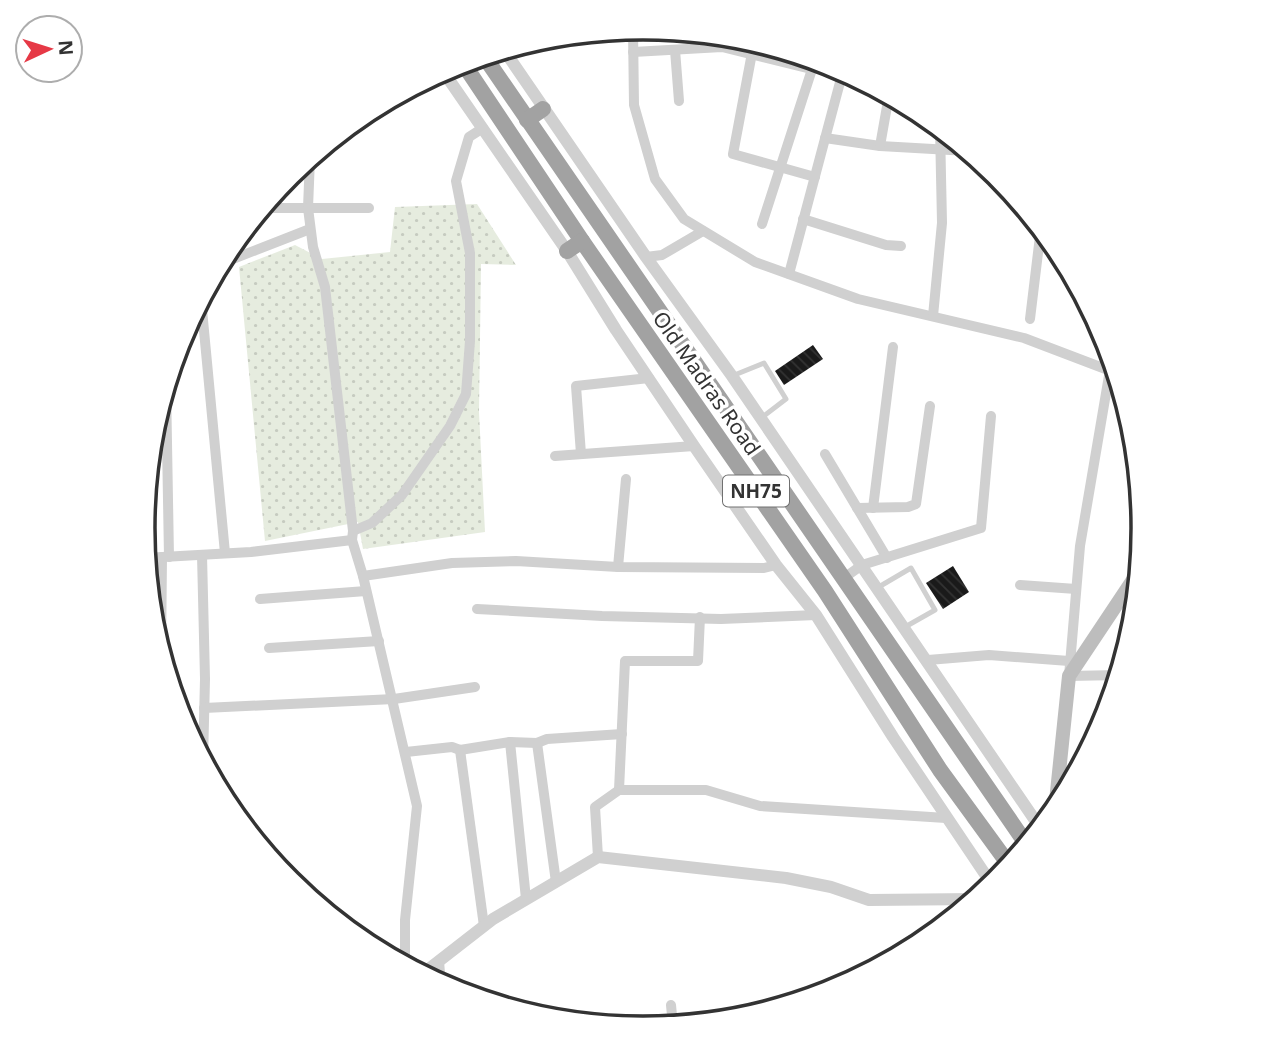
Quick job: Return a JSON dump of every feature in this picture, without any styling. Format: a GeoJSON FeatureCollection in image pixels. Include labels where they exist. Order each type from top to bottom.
{"type":"FeatureCollection","features":[{"type":"Feature","properties":{"kind":"highway","name":"Old Madras Road"},"geometry":{"type":"LineString","coordinates":[[490,65],[1021,837]]}},
{"type":"Feature","properties":{"kind":"highway","name":"Old Madras Road"},"geometry":{"type":"LineString","coordinates":[[469,72],[825,591],[940,770],[1004,857]]}},
{"type":"Feature","properties":{"kind":"highway"},"geometry":{"type":"LineString","coordinates":[[527,120],[543,108]]}},
{"type":"Feature","properties":{"kind":"highway"},"geometry":{"type":"LineString","coordinates":[[568,251],[582,240]]}},
{"type":"Feature","properties":{"kind":"main road"},"geometry":{"type":"LineString","coordinates":[[1058,786],[1069,669],[1127,587]]}},
{"type":"Feature","properties":{"kind":"street"},"geometry":{"type":"LineString","coordinates":[[633,40],[634,105],[655,180],[684,219],[755,262],[859,299],[1024,338],[1104,368]]}},
{"type":"Feature","properties":{"kind":"street"},"geometry":{"type":"LineString","coordinates":[[692,43],[692,48]]}},
{"type":"Feature","properties":{"kind":"street"},"geometry":{"type":"LineString","coordinates":[[633,52],[722,47],[746,52]]}},
{"type":"Feature","properties":{"kind":"street"},"geometry":{"type":"LineString","coordinates":[[675,50],[680,101]]}},
{"type":"Feature","properties":{"kind":"street"},"geometry":{"type":"LineString","coordinates":[[752,53],[733,154],[815,177]]}},
{"type":"Feature","properties":{"kind":"street"},"geometry":{"type":"LineString","coordinates":[[510,59],[928,660],[1035,820]]}},
{"type":"Feature","properties":{"kind":"street"},"geometry":{"type":"LineString","coordinates":[[762,224],[811,70]]}},
{"type":"Feature","properties":{"kind":"street"},"geometry":{"type":"LineString","coordinates":[[449,80],[568,251],[694,446],[776,565],[816,615],[986,876]]}},
{"type":"Feature","properties":{"kind":"street"},"geometry":{"type":"LineString","coordinates":[[789,274],[840,82]]}},
{"type":"Feature","properties":{"kind":"street"},"geometry":{"type":"LineString","coordinates":[[880,146],[887,106]]}},
{"type":"Feature","properties":{"kind":"street"},"geometry":{"type":"LineString","coordinates":[[156,557],[225,553],[352,535],[372,523],[402,495],[450,426],[466,394],[470,341],[470,253],[456,181],[469,137],[483,128]]}},
{"type":"Feature","properties":{"kind":"street"},"geometry":{"type":"LineString","coordinates":[[825,138],[880,146],[951,150]]}},
{"type":"Feature","properties":{"kind":"street"},"geometry":{"type":"LineString","coordinates":[[933,316],[943,223],[941,142]]}},
{"type":"Feature","properties":{"kind":"street"},"geometry":{"type":"LineString","coordinates":[[309,172],[310,229],[325,287],[352,535],[394,699],[417,806],[405,920],[405,954]]}},
{"type":"Feature","properties":{"kind":"street"},"geometry":{"type":"LineString","coordinates":[[275,208],[369,208]]}},
{"type":"Feature","properties":{"kind":"street"},"geometry":{"type":"LineString","coordinates":[[803,219],[886,245],[901,246]]}},
{"type":"Feature","properties":{"kind":"street"},"geometry":{"type":"LineString","coordinates":[[237,258],[310,229]]}},
{"type":"Feature","properties":{"kind":"street"},"geometry":{"type":"LineString","coordinates":[[646,257],[662,255],[703,231]]}},
{"type":"Feature","properties":{"kind":"street"},"geometry":{"type":"LineString","coordinates":[[1030,319],[1039,243]]}},
{"type":"Feature","properties":{"kind":"street"},"geometry":{"type":"LineString","coordinates":[[203,318],[225,553]]}},
{"type":"Feature","properties":{"kind":"street"},"geometry":{"type":"LineString","coordinates":[[873,508],[893,347]]}},
{"type":"Feature","properties":{"kind":"street"},"geometry":{"type":"LineString","coordinates":[[581,454],[576,386],[649,378]]}},
{"type":"Feature","properties":{"kind":"street"},"geometry":{"type":"LineString","coordinates":[[1069,669],[1080,546],[1110,387]]}},
{"type":"Feature","properties":{"kind":"street"},"geometry":{"type":"LineString","coordinates":[[858,508],[908,507],[916,504],[930,406]]}},
{"type":"Feature","properties":{"kind":"street"},"geometry":{"type":"LineString","coordinates":[[844,578],[862,565],[981,528],[991,416]]}},
{"type":"Feature","properties":{"kind":"street"},"geometry":{"type":"LineString","coordinates":[[162,613],[166,557],[166,424]]}},
{"type":"Feature","properties":{"kind":"street"},"geometry":{"type":"LineString","coordinates":[[555,456],[694,446]]}},
{"type":"Feature","properties":{"kind":"street"},"geometry":{"type":"LineString","coordinates":[[825,454],[887,558]]}},
{"type":"Feature","properties":{"kind":"street"},"geometry":{"type":"LineString","coordinates":[[618,567],[626,479]]}},
{"type":"Feature","properties":{"kind":"street"},"geometry":{"type":"LineString","coordinates":[[202,555],[203,740]]}},
{"type":"Feature","properties":{"kind":"street"},"geometry":{"type":"LineString","coordinates":[[363,576],[452,563],[516,561],[618,567],[764,568],[776,565]]}},
{"type":"Feature","properties":{"kind":"street"},"geometry":{"type":"LineString","coordinates":[[1020,585],[1076,589]]}},
{"type":"Feature","properties":{"kind":"street"},"geometry":{"type":"LineString","coordinates":[[260,598],[366,591]]}},
{"type":"Feature","properties":{"kind":"street"},"geometry":{"type":"LineString","coordinates":[[477,609],[722,619],[816,615]]}},
{"type":"Feature","properties":{"kind":"street"},"geometry":{"type":"LineString","coordinates":[[620,790],[625,661],[698,661],[700,617]]}},
{"type":"Feature","properties":{"kind":"street"},"geometry":{"type":"LineString","coordinates":[[269,648],[379,640]]}},
{"type":"Feature","properties":{"kind":"street"},"geometry":{"type":"LineString","coordinates":[[928,660],[989,655],[1109,674]]}},
{"type":"Feature","properties":{"kind":"street"},"geometry":{"type":"LineString","coordinates":[[204,708],[394,699],[475,687]]}},
{"type":"Feature","properties":{"kind":"street"},"geometry":{"type":"LineString","coordinates":[[405,752],[452,747],[460,750],[510,743],[537,743],[547,739],[622,734]]}},
{"type":"Feature","properties":{"kind":"street"},"geometry":{"type":"LineString","coordinates":[[510,743],[527,899]]}},
{"type":"Feature","properties":{"kind":"street"},"geometry":{"type":"LineString","coordinates":[[537,743],[556,882]]}},
{"type":"Feature","properties":{"kind":"street"},"geometry":{"type":"LineString","coordinates":[[460,750],[484,926]]}},
{"type":"Feature","properties":{"kind":"street"},"geometry":{"type":"LineString","coordinates":[[1059,771],[1067,771]]}},
{"type":"Feature","properties":{"kind":"street"},"geometry":{"type":"LineString","coordinates":[[598,857],[596,807],[620,790],[706,790],[760,806],[946,818]]}},
{"type":"Feature","properties":{"kind":"street"},"geometry":{"type":"LineString","coordinates":[[430,968],[484,926],[598,857],[786,878],[831,887],[869,900],[961,899]]}},
{"type":"Feature","properties":{"kind":"street"},"geometry":{"type":"LineString","coordinates":[[439,961],[440,972]]}},
{"type":"Feature","properties":{"kind":"street"},"geometry":{"type":"LineString","coordinates":[[671,1006],[672,1016]]}},
{"type":"Feature","properties":{"kind":"lane"},"geometry":{"type":"LineString","coordinates":[[732,376],[764,363],[786,399],[760,419]]}},
{"type":"Feature","properties":{"kind":"lane"},"geometry":{"type":"LineString","coordinates":[[877,588],[911,568],[935,610],[905,627]]}},
{"type":"Feature","properties":{"kind":"shaded area"},"geometry":{"type":"Polygon","coordinates":[[[477,204],[516,265],[481,264],[479,412],[485,532],[363,549],[358,522],[265,541],[239,267],[295,245],[322,259],[390,252],[395,207],[477,204]]]}},
{"type":"Feature","properties":{"kind":"building"},"geometry":{"type":"Polygon","coordinates":[[[813,345],[823,359],[784,385],[775,371],[813,345]]]}},
{"type":"Feature","properties":{"kind":"building"},"geometry":{"type":"Polygon","coordinates":[[[953,566],[969,592],[943,609],[926,583],[953,566]]]}}]}
